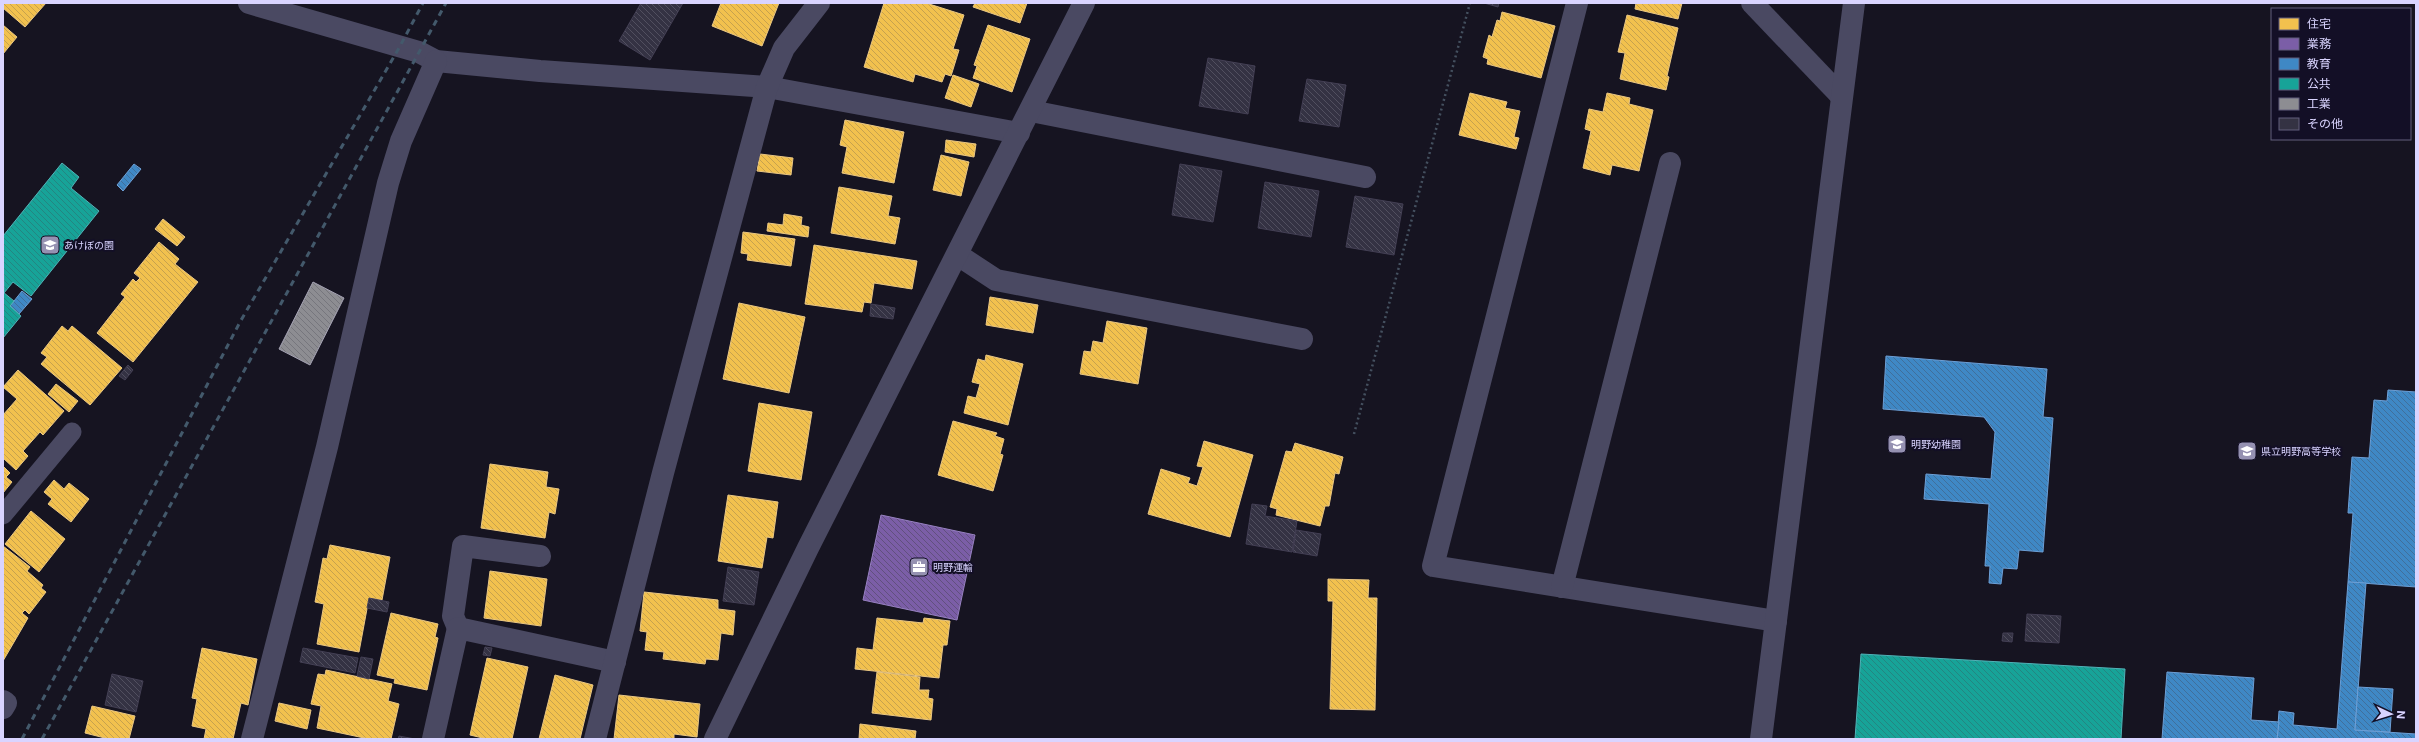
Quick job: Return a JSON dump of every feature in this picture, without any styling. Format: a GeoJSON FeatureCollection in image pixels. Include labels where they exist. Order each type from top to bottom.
{"type":"FeatureCollection","features":[{"type":"Feature","properties":{"kind":"street"},"geometry":{"type":"LineString","coordinates":[[251,3],[419,52],[436,61],[540,71],[767,87],[1019,133]]}},
{"type":"Feature","properties":{"kind":"street"},"geometry":{"type":"LineString","coordinates":[[595,739],[663,473],[767,87],[784,48],[819,3]]}},
{"type":"Feature","properties":{"kind":"street"},"geometry":{"type":"LineString","coordinates":[[715,739],[808,548],[1031,111],[1084,3]]}},
{"type":"Feature","properties":{"kind":"street"},"geometry":{"type":"LineString","coordinates":[[1578,3],[1433,566],[1776,621]]}},
{"type":"Feature","properties":{"kind":"street"},"geometry":{"type":"LineString","coordinates":[[1752,3],[1840,96]]}},
{"type":"Feature","properties":{"kind":"street"},"geometry":{"type":"LineString","coordinates":[[1761,739],[1840,96],[1854,3]]}},
{"type":"Feature","properties":{"kind":"street"},"geometry":{"type":"LineString","coordinates":[[252,739],[327,447],[388,183],[401,141],[436,61]]}},
{"type":"Feature","properties":{"kind":"street"},"geometry":{"type":"LineString","coordinates":[[1031,111],[1365,177]]}},
{"type":"Feature","properties":{"kind":"street"},"geometry":{"type":"LineString","coordinates":[[1562,587],[1670,163]]}},
{"type":"Feature","properties":{"kind":"street"},"geometry":{"type":"LineString","coordinates":[[958,255],[996,280],[1302,339]]}},
{"type":"Feature","properties":{"kind":"street"},"geometry":{"type":"LineString","coordinates":[[433,739],[458,628],[453,616],[463,546],[540,556]]}},
{"type":"Feature","properties":{"kind":"street"},"geometry":{"type":"LineString","coordinates":[[458,628],[615,662]]}},
{"type":"Feature","properties":{"kind":"street"},"geometry":{"type":"LineString","coordinates":[[3,701],[6,703],[3,708]]}},
{"type":"Feature","properties":{"kind":"lane"},"geometry":{"type":"LineString","coordinates":[[3,515],[72,432]]}},
{"type":"Feature","properties":{"kind":"path"},"geometry":{"type":"LineString","coordinates":[[1354,434],[1470,3]]}},
{"type":"Feature","properties":{"kind":"building: 住宅"},"geometry":{"type":"Polygon","coordinates":[[[3,3],[46,3],[25,27],[3,8],[3,3]]]}},
{"type":"Feature","properties":{"kind":"building: 住宅"},"geometry":{"type":"Polygon","coordinates":[[[721,3],[779,3],[762,46],[712,26],[721,3]]]}},
{"type":"Feature","properties":{"kind":"building: 住宅"},"geometry":{"type":"Polygon","coordinates":[[[884,3],[926,3],[964,15],[953,49],[959,50],[951,76],[945,74],[942,82],[915,74],[913,82],[864,67],[884,3]]]}},
{"type":"Feature","properties":{"kind":"building: 住宅"},"geometry":{"type":"Polygon","coordinates":[[[975,3],[1027,3],[1020,23],[973,7],[975,3]]]}},
{"type":"Feature","properties":{"kind":"building: 住宅"},"geometry":{"type":"Polygon","coordinates":[[[1636,3],[1682,3],[1678,19],[1635,9],[1636,3]]]}},
{"type":"Feature","properties":{"kind":"building: 住宅"},"geometry":{"type":"Polygon","coordinates":[[[1502,12],[1555,26],[1541,78],[1487,64],[1488,59],[1483,57],[1489,35],[1492,37],[1497,20],[1500,21],[1502,12]]]}},
{"type":"Feature","properties":{"kind":"building: 住宅"},"geometry":{"type":"Polygon","coordinates":[[[1627,15],[1678,28],[1667,76],[1669,77],[1666,90],[1620,79],[1625,53],[1618,52],[1627,15]]]}},
{"type":"Feature","properties":{"kind":"building: 住宅"},"geometry":{"type":"Polygon","coordinates":[[[3,25],[17,37],[3,54],[3,25]]]}},
{"type":"Feature","properties":{"kind":"building: 住宅"},"geometry":{"type":"Polygon","coordinates":[[[988,25],[1030,39],[1012,92],[973,78],[977,66],[974,65],[988,25]]]}},
{"type":"Feature","properties":{"kind":"building: 住宅"},"geometry":{"type":"Polygon","coordinates":[[[953,75],[979,84],[971,107],[945,98],[953,75]]]}},
{"type":"Feature","properties":{"kind":"building: 住宅"},"geometry":{"type":"Polygon","coordinates":[[[1470,93],[1507,102],[1505,108],[1520,111],[1514,137],[1519,138],[1516,149],[1459,135],[1470,93]]]}},
{"type":"Feature","properties":{"kind":"building: 住宅"},"geometry":{"type":"Polygon","coordinates":[[[1607,93],[1630,98],[1629,104],[1653,110],[1639,171],[1612,165],[1610,175],[1583,168],[1591,131],[1585,129],[1589,109],[1603,112],[1607,93]]]}},
{"type":"Feature","properties":{"kind":"building: 住宅"},"geometry":{"type":"Polygon","coordinates":[[[845,120],[904,132],[894,183],[842,173],[847,147],[840,145],[845,120]]]}},
{"type":"Feature","properties":{"kind":"building: 住宅"},"geometry":{"type":"Polygon","coordinates":[[[946,140],[976,144],[974,157],[945,152],[946,140]]]}},
{"type":"Feature","properties":{"kind":"building: 住宅"},"geometry":{"type":"Polygon","coordinates":[[[760,154],[793,158],[791,175],[757,171],[760,154]]]}},
{"type":"Feature","properties":{"kind":"building: 住宅"},"geometry":{"type":"Polygon","coordinates":[[[941,155],[969,162],[961,196],[933,190],[941,155]]]}},
{"type":"Feature","properties":{"kind":"building: 住宅"},"geometry":{"type":"Polygon","coordinates":[[[839,187],[892,196],[888,216],[900,218],[895,244],[831,233],[839,187]]]}},
{"type":"Feature","properties":{"kind":"building: 住宅"},"geometry":{"type":"Polygon","coordinates":[[[784,214],[802,217],[801,225],[809,227],[808,237],[767,231],[768,223],[783,225],[784,214]]]}},
{"type":"Feature","properties":{"kind":"building: 住宅"},"geometry":{"type":"Polygon","coordinates":[[[163,219],[185,237],[177,246],[155,229],[163,219]]]}},
{"type":"Feature","properties":{"kind":"building: 住宅"},"geometry":{"type":"Polygon","coordinates":[[[743,232],[795,239],[791,266],[747,260],[748,254],[741,253],[743,232]]]}},
{"type":"Feature","properties":{"kind":"building: 住宅"},"geometry":{"type":"Polygon","coordinates":[[[159,242],[179,259],[175,264],[198,282],[133,362],[97,333],[125,297],[121,294],[133,279],[136,282],[140,278],[134,273],[159,242]]]}},
{"type":"Feature","properties":{"kind":"building: 住宅"},"geometry":{"type":"Polygon","coordinates":[[[814,245],[917,261],[912,289],[874,283],[871,303],[864,302],[862,312],[805,304],[814,245]]]}},
{"type":"Feature","properties":{"kind":"building: 住宅"},"geometry":{"type":"Polygon","coordinates":[[[990,297],[1038,305],[1033,333],[986,325],[990,297]]]}},
{"type":"Feature","properties":{"kind":"building: 住宅"},"geometry":{"type":"Polygon","coordinates":[[[739,303],[805,317],[789,393],[723,379],[739,303]]]}},
{"type":"Feature","properties":{"kind":"building: 住宅"},"geometry":{"type":"Polygon","coordinates":[[[1107,321],[1147,328],[1138,384],[1080,374],[1084,351],[1091,352],[1093,341],[1103,343],[1107,321]]]}},
{"type":"Feature","properties":{"kind":"building: 住宅"},"geometry":{"type":"Polygon","coordinates":[[[62,326],[68,331],[72,326],[122,368],[90,405],[41,364],[47,357],[41,353],[62,326]]]}},
{"type":"Feature","properties":{"kind":"building: 住宅"},"geometry":{"type":"Polygon","coordinates":[[[986,355],[1023,364],[1008,425],[964,413],[968,396],[976,398],[980,384],[972,382],[978,359],[985,361],[986,355]]]}},
{"type":"Feature","properties":{"kind":"building: 住宅"},"geometry":{"type":"Polygon","coordinates":[[[18,370],[64,411],[43,435],[40,432],[23,451],[28,456],[16,470],[3,458],[3,415],[17,399],[3,387],[18,370]]]}},
{"type":"Feature","properties":{"kind":"building: 住宅"},"geometry":{"type":"Polygon","coordinates":[[[56,384],[78,401],[69,412],[48,394],[56,384]]]}},
{"type":"Feature","properties":{"kind":"building: 住宅"},"geometry":{"type":"Polygon","coordinates":[[[759,403],[812,412],[801,480],[748,471],[759,403]]]}},
{"type":"Feature","properties":{"kind":"building: 住宅"},"geometry":{"type":"Polygon","coordinates":[[[953,421],[997,433],[995,436],[1004,439],[1000,454],[1003,455],[993,491],[938,475],[953,421]]]}},
{"type":"Feature","properties":{"kind":"building: 住宅"},"geometry":{"type":"Polygon","coordinates":[[[1204,441],[1253,455],[1230,537],[1148,514],[1161,469],[1190,478],[1188,483],[1197,486],[1203,467],[1197,466],[1204,441]]]}},
{"type":"Feature","properties":{"kind":"building: 住宅"},"geometry":{"type":"Polygon","coordinates":[[[1295,443],[1343,457],[1339,474],[1335,473],[1329,506],[1325,506],[1320,526],[1276,515],[1277,509],[1270,507],[1286,451],[1292,452],[1295,443]]]}},
{"type":"Feature","properties":{"kind":"building: 住宅"},"geometry":{"type":"Polygon","coordinates":[[[490,464],[548,472],[546,487],[559,489],[555,514],[549,512],[545,538],[481,528],[490,464]]]}},
{"type":"Feature","properties":{"kind":"building: 住宅"},"geometry":{"type":"Polygon","coordinates":[[[3,466],[10,473],[6,477],[12,482],[3,493],[3,466]]]}},
{"type":"Feature","properties":{"kind":"building: 住宅"},"geometry":{"type":"Polygon","coordinates":[[[54,480],[64,489],[69,483],[89,499],[71,522],[48,504],[52,499],[44,492],[54,480]]]}},
{"type":"Feature","properties":{"kind":"building: 住宅"},"geometry":{"type":"Polygon","coordinates":[[[728,495],[778,502],[773,538],[767,537],[762,568],[718,561],[728,495]]]}},
{"type":"Feature","properties":{"kind":"building: 住宅"},"geometry":{"type":"Polygon","coordinates":[[[31,511],[65,539],[39,572],[5,544],[31,511]]]}},
{"type":"Feature","properties":{"kind":"building: 住宅"},"geometry":{"type":"Polygon","coordinates":[[[330,545],[390,557],[382,600],[369,598],[359,652],[317,644],[324,604],[315,602],[323,558],[327,559],[330,545]]]}},
{"type":"Feature","properties":{"kind":"building: 住宅"},"geometry":{"type":"Polygon","coordinates":[[[3,546],[30,567],[27,571],[43,585],[41,588],[46,592],[29,614],[25,610],[22,613],[28,618],[3,661],[3,546]]]}},
{"type":"Feature","properties":{"kind":"building: 住宅"},"geometry":{"type":"Polygon","coordinates":[[[490,571],[547,579],[541,626],[484,618],[490,571]]]}},
{"type":"Feature","properties":{"kind":"building: 住宅"},"geometry":{"type":"Polygon","coordinates":[[[1328,579],[1369,580],[1368,598],[1377,598],[1375,710],[1330,709],[1333,601],[1328,601],[1328,579]]]}},
{"type":"Feature","properties":{"kind":"building: 住宅"},"geometry":{"type":"Polygon","coordinates":[[[644,592],[718,600],[718,609],[735,611],[733,635],[721,633],[718,660],[706,659],[705,664],[663,659],[664,652],[645,650],[647,632],[640,631],[644,592]]]}},
{"type":"Feature","properties":{"kind":"building: 住宅"},"geometry":{"type":"Polygon","coordinates":[[[391,613],[438,624],[435,637],[438,638],[427,690],[394,683],[395,679],[377,675],[391,613]]]}},
{"type":"Feature","properties":{"kind":"building: 住宅"},"geometry":{"type":"Polygon","coordinates":[[[877,618],[923,623],[924,618],[950,621],[947,645],[943,645],[939,678],[855,669],[857,648],[873,650],[877,618]]]}},
{"type":"Feature","properties":{"kind":"building: 住宅"},"geometry":{"type":"Polygon","coordinates":[[[202,648],[257,659],[248,705],[241,703],[233,739],[204,739],[206,729],[192,726],[197,699],[192,698],[202,648]]]}},
{"type":"Feature","properties":{"kind":"building: 住宅"},"geometry":{"type":"Polygon","coordinates":[[[487,658],[528,667],[512,739],[487,739],[470,735],[487,658]]]}},
{"type":"Feature","properties":{"kind":"building: 住宅"},"geometry":{"type":"Polygon","coordinates":[[[326,670],[392,684],[388,701],[399,704],[391,739],[369,739],[317,728],[321,706],[311,704],[318,674],[325,675],[326,670]]]}},
{"type":"Feature","properties":{"kind":"building: 住宅"},"geometry":{"type":"Polygon","coordinates":[[[877,672],[920,677],[919,690],[929,690],[928,698],[933,699],[931,720],[872,713],[877,672]]]}},
{"type":"Feature","properties":{"kind":"building: 住宅"},"geometry":{"type":"Polygon","coordinates":[[[555,675],[593,685],[580,739],[539,739],[555,675]]]}},
{"type":"Feature","properties":{"kind":"building: 住宅"},"geometry":{"type":"Polygon","coordinates":[[[619,695],[700,704],[697,737],[674,734],[674,739],[614,739],[619,695]]]}},
{"type":"Feature","properties":{"kind":"building: 住宅"},"geometry":{"type":"Polygon","coordinates":[[[279,703],[311,710],[307,729],[275,721],[279,703]]]}},
{"type":"Feature","properties":{"kind":"building: 住宅"},"geometry":{"type":"Polygon","coordinates":[[[92,706],[135,716],[129,739],[109,739],[85,733],[92,706]]]}},
{"type":"Feature","properties":{"kind":"building: 住宅"},"geometry":{"type":"Polygon","coordinates":[[[860,724],[916,731],[915,739],[859,739],[860,724]]]}},
{"type":"Feature","properties":{"kind":"building: 業務","name":"明野運輸"},"geometry":{"type":"Polygon","coordinates":[[[881,515],[975,535],[957,620],[863,600],[881,515]]]}},
{"type":"Feature","properties":{"kind":"building: 教育"},"geometry":{"type":"Polygon","coordinates":[[[134,164],[141,169],[123,191],[117,185],[134,164]]]}},
{"type":"Feature","properties":{"kind":"building: 教育"},"geometry":{"type":"Polygon","coordinates":[[[22,291],[32,299],[19,314],[10,306],[22,291]]]}},
{"type":"Feature","properties":{"kind":"building: 教育"},"geometry":{"type":"Polygon","coordinates":[[[1886,356],[2047,369],[2043,417],[2053,418],[2043,552],[2019,550],[2017,569],[2003,568],[2001,584],[1989,583],[1990,566],[1985,566],[1989,504],[1924,499],[1926,474],[1991,479],[1995,432],[1984,417],[1883,409],[1886,356]]]}},
{"type":"Feature","properties":{"kind":"building: 教育"},"geometry":{"type":"Polygon","coordinates":[[[2388,390],[2416,392],[2416,587],[2348,582],[2353,513],[2348,513],[2352,457],[2369,458],[2374,400],[2387,401],[2388,390]]]}},
{"type":"Feature","properties":{"kind":"building: 教育"},"geometry":{"type":"Polygon","coordinates":[[[2348,582],[2366,583],[2355,730],[2416,734],[2416,739],[2277,739],[2279,711],[2294,713],[2293,725],[2337,729],[2348,582]]]}},
{"type":"Feature","properties":{"kind":"building: 教育"},"geometry":{"type":"Polygon","coordinates":[[[2167,672],[2254,678],[2251,720],[2279,722],[2277,739],[2162,739],[2167,672]]]}},
{"type":"Feature","properties":{"kind":"building: 教育"},"geometry":{"type":"Polygon","coordinates":[[[2358,687],[2393,689],[2390,732],[2355,730],[2358,687]]]}},
{"type":"Feature","properties":{"kind":"building: 公共"},"geometry":{"type":"Polygon","coordinates":[[[62,163],[79,177],[71,188],[99,211],[31,296],[13,282],[4,293],[3,236],[62,163]]]}},
{"type":"Feature","properties":{"kind":"building: 公共"},"geometry":{"type":"Polygon","coordinates":[[[3,292],[14,301],[10,306],[21,316],[3,338],[3,292]]]}},
{"type":"Feature","properties":{"kind":"building: 公共"},"geometry":{"type":"Polygon","coordinates":[[[1861,654],[2125,669],[2121,739],[1855,739],[1861,654]]]}},
{"type":"Feature","properties":{"kind":"building: 工業"},"geometry":{"type":"Polygon","coordinates":[[[313,282],[344,298],[310,365],[279,349],[313,282]]]}},
{"type":"Feature","properties":{"kind":"building: その他"},"geometry":{"type":"Polygon","coordinates":[[[641,3],[683,3],[650,60],[619,41],[641,3]]]}},
{"type":"Feature","properties":{"kind":"building: その他"},"geometry":{"type":"Polygon","coordinates":[[[1484,3],[1499,3],[1498,7],[1484,3]]]}},
{"type":"Feature","properties":{"kind":"building: その他"},"geometry":{"type":"Polygon","coordinates":[[[1208,58],[1255,66],[1248,114],[1199,106],[1208,58]]]}},
{"type":"Feature","properties":{"kind":"building: その他"},"geometry":{"type":"Polygon","coordinates":[[[1307,79],[1346,85],[1339,127],[1299,121],[1307,79]]]}},
{"type":"Feature","properties":{"kind":"building: その他"},"geometry":{"type":"Polygon","coordinates":[[[1180,164],[1222,171],[1213,222],[1172,215],[1180,164]]]}},
{"type":"Feature","properties":{"kind":"building: その他"},"geometry":{"type":"Polygon","coordinates":[[[1265,182],[1319,191],[1311,237],[1258,228],[1265,182]]]}},
{"type":"Feature","properties":{"kind":"building: その他"},"geometry":{"type":"Polygon","coordinates":[[[1355,196],[1403,204],[1394,255],[1346,247],[1355,196]]]}},
{"type":"Feature","properties":{"kind":"building: その他"},"geometry":{"type":"Polygon","coordinates":[[[871,304],[895,308],[893,319],[870,316],[871,304]]]}},
{"type":"Feature","properties":{"kind":"building: その他"},"geometry":{"type":"Polygon","coordinates":[[[128,365],[133,370],[125,380],[119,376],[128,365]]]}},
{"type":"Feature","properties":{"kind":"building: その他"},"geometry":{"type":"Polygon","coordinates":[[[1252,504],[1267,506],[1265,516],[1297,521],[1292,552],[1246,544],[1252,504]]]}},
{"type":"Feature","properties":{"kind":"building: その他"},"geometry":{"type":"Polygon","coordinates":[[[1296,530],[1321,534],[1317,556],[1293,552],[1296,530]]]}},
{"type":"Feature","properties":{"kind":"building: その他"},"geometry":{"type":"Polygon","coordinates":[[[728,567],[759,572],[754,605],[723,601],[728,567]]]}},
{"type":"Feature","properties":{"kind":"building: その他"},"geometry":{"type":"Polygon","coordinates":[[[369,598],[389,602],[387,612],[367,608],[369,598]]]}},
{"type":"Feature","properties":{"kind":"building: その他"},"geometry":{"type":"Polygon","coordinates":[[[2027,614],[2061,616],[2059,643],[2025,641],[2027,614]]]}},
{"type":"Feature","properties":{"kind":"building: その他"},"geometry":{"type":"Polygon","coordinates":[[[2003,633],[2013,633],[2012,642],[2002,641],[2003,633]]]}},
{"type":"Feature","properties":{"kind":"building: その他"},"geometry":{"type":"Polygon","coordinates":[[[485,647],[492,648],[490,656],[483,655],[485,647]]]}},
{"type":"Feature","properties":{"kind":"building: その他"},"geometry":{"type":"Polygon","coordinates":[[[303,648],[358,658],[355,673],[300,662],[303,648]]]}},
{"type":"Feature","properties":{"kind":"building: その他"},"geometry":{"type":"Polygon","coordinates":[[[361,657],[373,659],[369,679],[357,676],[361,657]]]}},
{"type":"Feature","properties":{"kind":"building: その他"},"geometry":{"type":"Polygon","coordinates":[[[112,674],[143,681],[136,712],[105,705],[112,674]]]}},
{"type":"Feature","properties":{"kind":"building: その他"},"geometry":{"type":"Polygon","coordinates":[[[399,736],[415,739],[398,739],[399,736]]]}},
{"type":"Feature","properties":{"kind":"railway"},"geometry":{"type":"LineString","coordinates":[[22,739],[240,322],[399,48],[423,3]]}},
{"type":"Feature","properties":{"kind":"railway"},"geometry":{"type":"LineString","coordinates":[[42,739],[446,3]]}},
{"type":"Feature","properties":{"kind":"place","name":"あけぼの園"},"geometry":{"type":"Point","coordinates":[50,245]}},
{"type":"Feature","properties":{"kind":"place","name":"明野幼稚園"},"geometry":{"type":"Point","coordinates":[1897,444]}},
{"type":"Feature","properties":{"kind":"place","name":"県立明野高等学校"},"geometry":{"type":"Point","coordinates":[2247,451]}},
{"type":"Feature","properties":{"kind":"place","name":"明野運輸"},"geometry":{"type":"Point","coordinates":[919,567]}}]}
